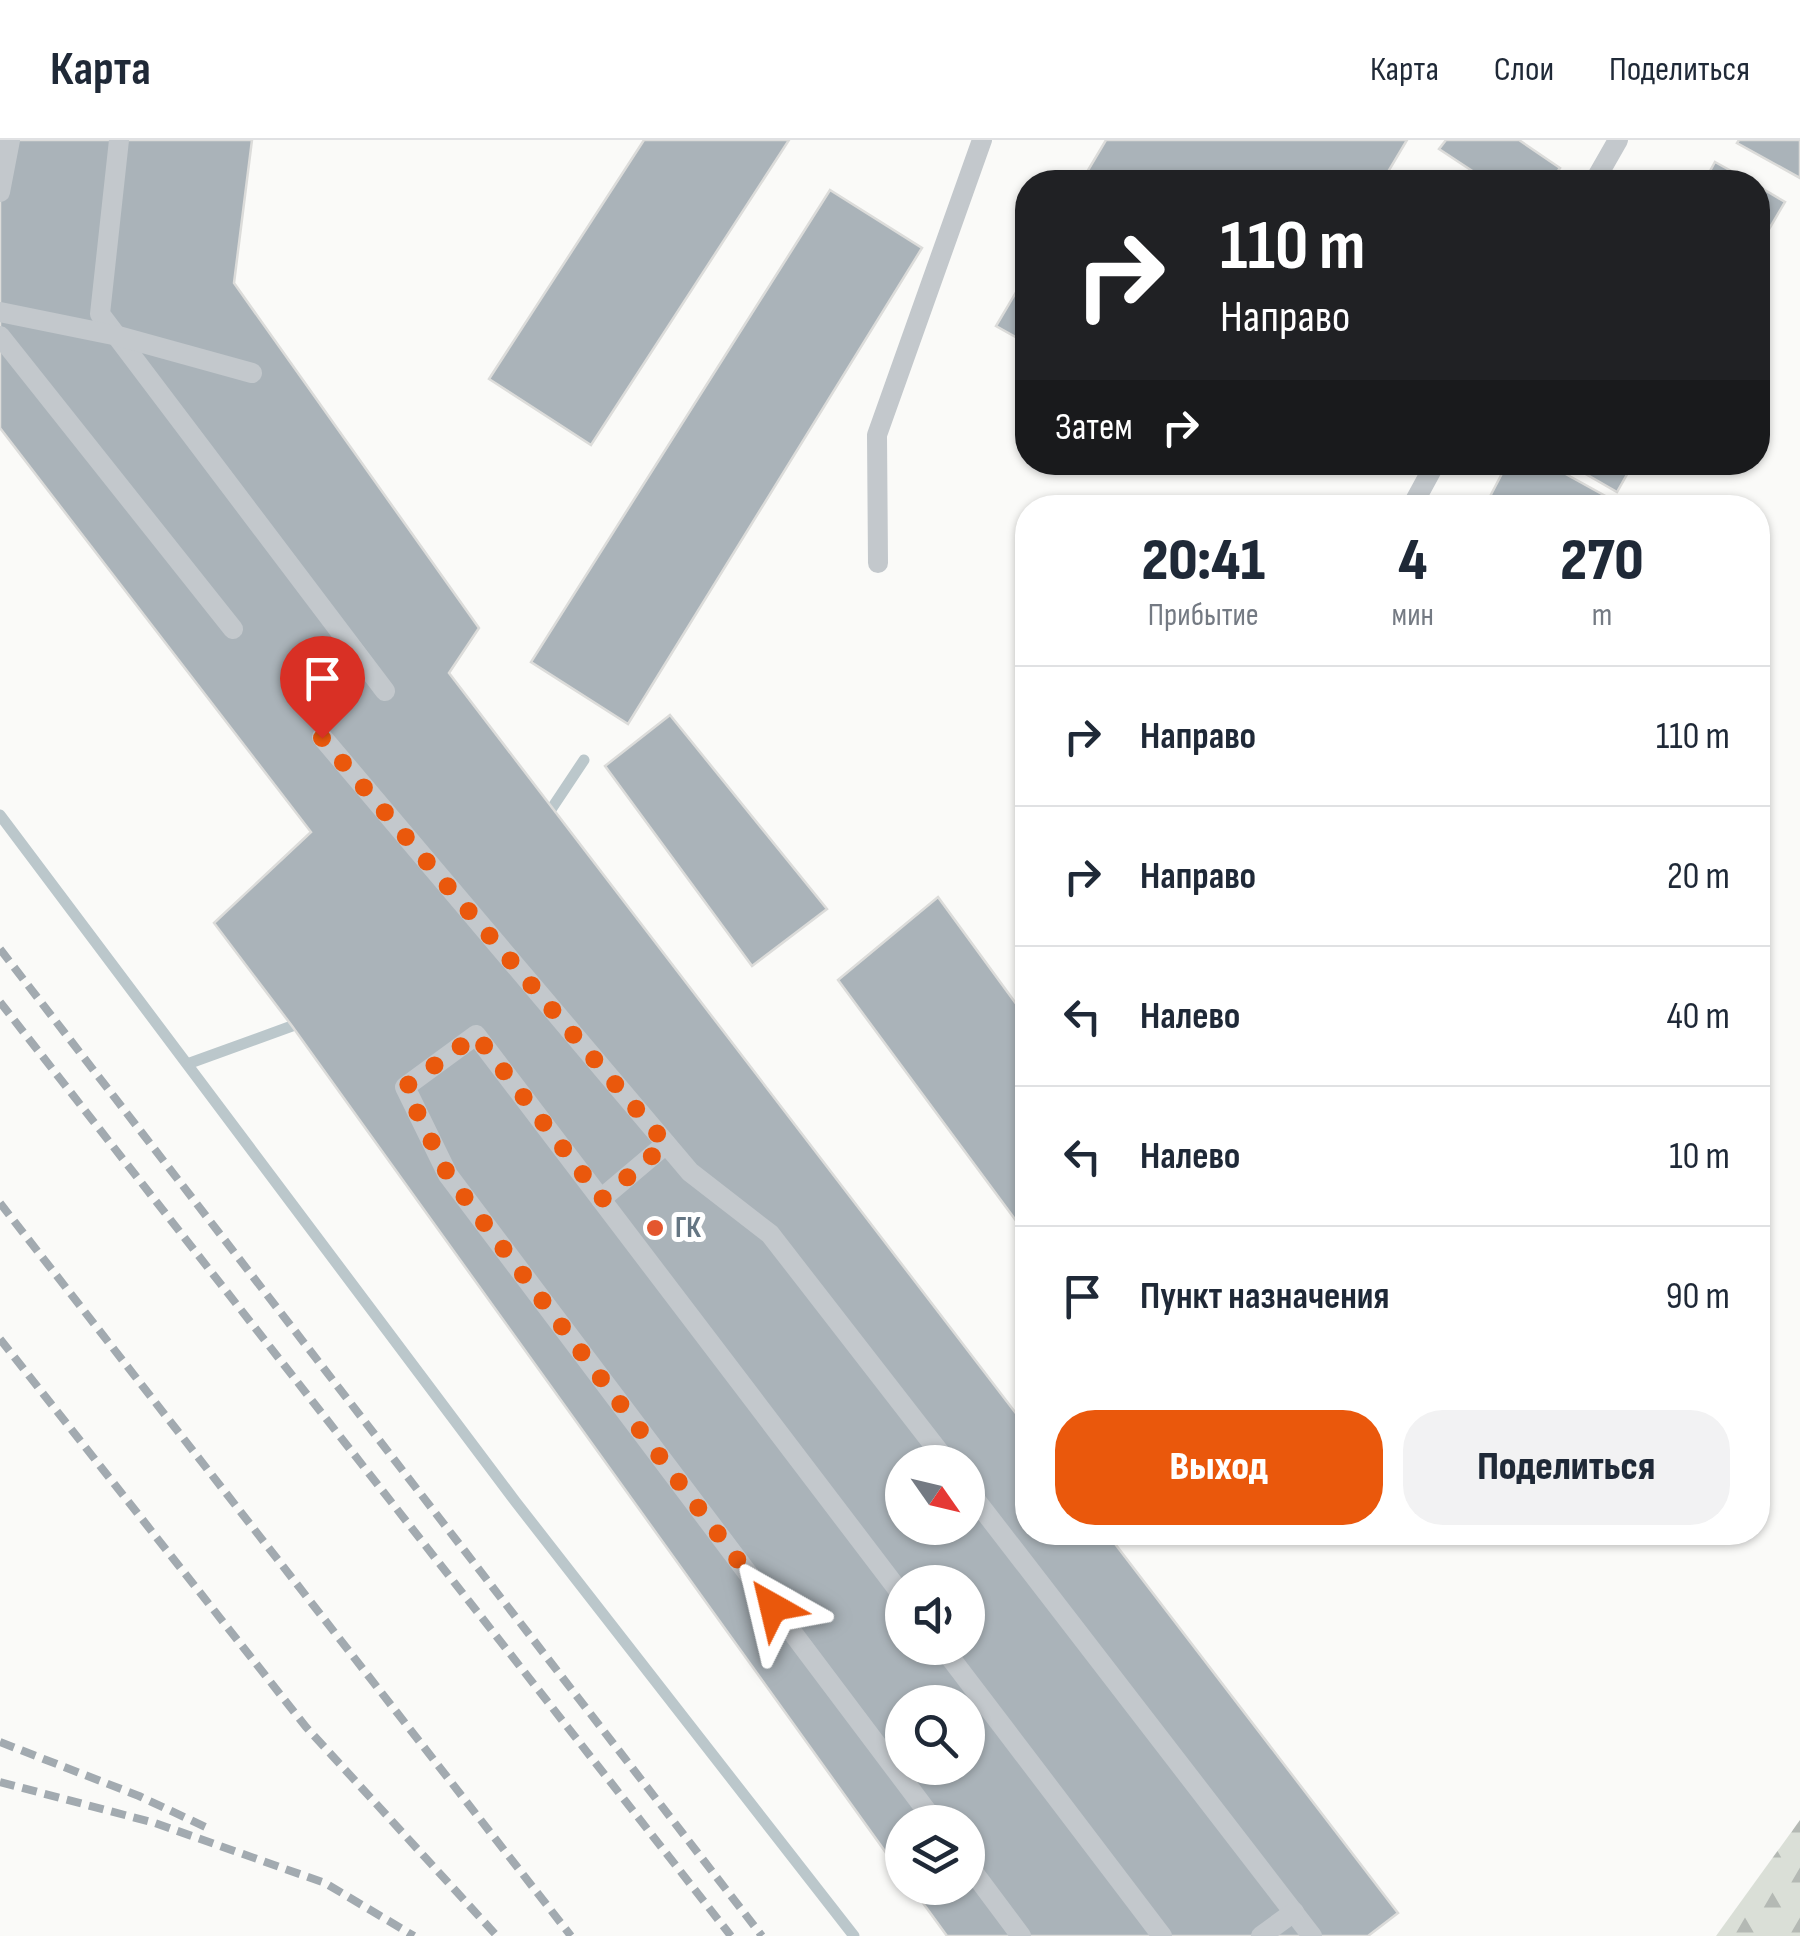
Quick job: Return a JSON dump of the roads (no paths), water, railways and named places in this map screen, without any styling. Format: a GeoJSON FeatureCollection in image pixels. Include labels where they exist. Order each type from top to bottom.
{"type":"FeatureCollection","features":[{"type":"Feature","properties":{"kind":"lane"},"geometry":{"type":"LineString","coordinates":[[0,192],[10,140]]}},
{"type":"Feature","properties":{"kind":"lane"},"geometry":{"type":"LineString","coordinates":[[119,140],[100,314],[385,691]]}},
{"type":"Feature","properties":{"kind":"lane"},"geometry":{"type":"LineString","coordinates":[[878,563],[877,435],[982,140]]}},
{"type":"Feature","properties":{"kind":"lane"},"geometry":{"type":"LineString","coordinates":[[1601,170],[1618,140]]}},
{"type":"Feature","properties":{"kind":"lane"},"geometry":{"type":"LineString","coordinates":[[0,312],[118,336],[252,373]]}},
{"type":"Feature","properties":{"kind":"lane"},"geometry":{"type":"LineString","coordinates":[[0,336],[233,629]]}},
{"type":"Feature","properties":{"kind":"lane"},"geometry":{"type":"LineString","coordinates":[[322,738],[690,1172],[770,1234],[933,1445]]}},
{"type":"Feature","properties":{"kind":"lane"},"geometry":{"type":"LineString","coordinates":[[885,1573],[476,1035],[405,1087],[448,1175],[922,1805]]}},
{"type":"Feature","properties":{"kind":"lane"},"geometry":{"type":"LineString","coordinates":[[602,1199],[666,1144]]}},
{"type":"Feature","properties":{"kind":"lane"},"geometry":{"type":"LineString","coordinates":[[985,1512],[1312,1936]]}},
{"type":"Feature","properties":{"kind":"lane"},"geometry":{"type":"LineString","coordinates":[[955,1665],[1162,1936]]}},
{"type":"Feature","properties":{"kind":"lane"},"geometry":{"type":"LineString","coordinates":[[985,1888],[1021,1936]]}},
{"type":"Feature","properties":{"kind":"lane"},"geometry":{"type":"LineString","coordinates":[[1262,1936],[1294,1912]]}},
{"type":"Feature","properties":{"kind":"waterway"},"geometry":{"type":"LineString","coordinates":[[552,808],[584,760]]}},
{"type":"Feature","properties":{"kind":"waterway"},"geometry":{"type":"LineString","coordinates":[[0,815],[515,1501],[854,1936]]}},
{"type":"Feature","properties":{"kind":"waterway"},"geometry":{"type":"LineString","coordinates":[[190,1063],[292,1026]]}},
{"type":"Feature","properties":{"kind":"railway"},"geometry":{"type":"LineString","coordinates":[[0,949],[762,1936]]}},
{"type":"Feature","properties":{"kind":"railway"},"geometry":{"type":"LineString","coordinates":[[0,1002],[731,1936]]}},
{"type":"Feature","properties":{"kind":"railway"},"geometry":{"type":"LineString","coordinates":[[0,1203],[571,1936]]}},
{"type":"Feature","properties":{"kind":"railway"},"geometry":{"type":"LineString","coordinates":[[0,1339],[306,1727],[497,1936]]}},
{"type":"Feature","properties":{"kind":"railway"},"geometry":{"type":"LineString","coordinates":[[0,1742],[139,1796],[212,1830]]}},
{"type":"Feature","properties":{"kind":"railway"},"geometry":{"type":"LineString","coordinates":[[0,1782],[155,1823],[325,1883],[414,1936]]}},
{"type":"Feature","properties":{"kind":"place","name":"ГК"},"geometry":{"type":"Point","coordinates":[655,1228]}}]}
